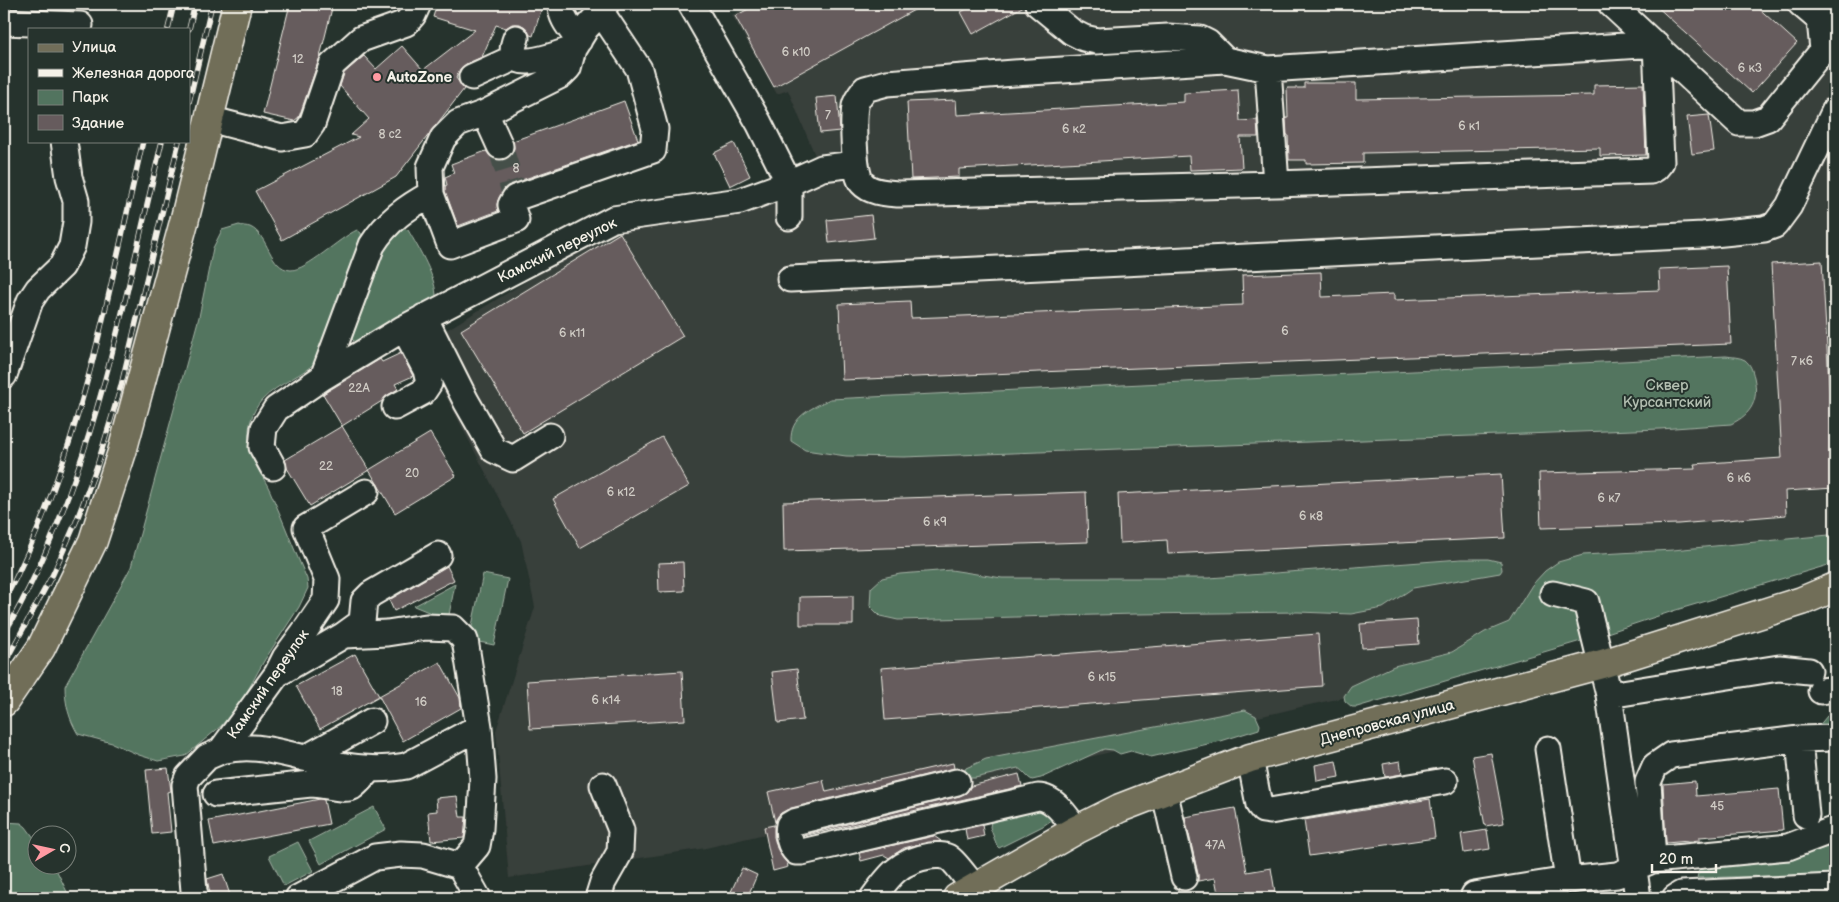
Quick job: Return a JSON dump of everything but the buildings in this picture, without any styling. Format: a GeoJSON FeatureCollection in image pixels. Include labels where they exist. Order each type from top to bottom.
{"type":"FeatureCollection","features":[{"type":"Feature","properties":{"kind":"main road"},"geometry":{"type":"LineString","coordinates":[[4,702],[41,648],[93,541],[122,452],[184,222],[237,4]]}},
{"type":"Feature","properties":{"kind":"main road","name":"Днепровская улица"},"geometry":{"type":"LineString","coordinates":[[966,893],[1076,830],[1120,808],[1250,758],[1602,664],[1793,604],[1835,587]]}},
{"type":"Feature","properties":{"kind":"street"},"geometry":{"type":"LineString","coordinates":[[209,119],[282,138],[305,134],[312,124],[332,65],[361,39],[406,23],[414,15],[418,4]]}},
{"type":"Feature","properties":{"kind":"street"},"geometry":{"type":"LineString","coordinates":[[561,4],[560,8],[565,22],[576,44]]}},
{"type":"Feature","properties":{"kind":"street"},"geometry":{"type":"LineString","coordinates":[[691,4],[759,123],[789,183],[789,216]]}},
{"type":"Feature","properties":{"kind":"street"},"geometry":{"type":"LineString","coordinates":[[1038,4],[1072,32],[1084,38],[1097,41],[1168,37],[1200,39],[1208,43],[1225,60]]}},
{"type":"Feature","properties":{"kind":"street"},"geometry":{"type":"LineString","coordinates":[[1611,4],[1739,123],[1754,123],[1768,118],[1823,50],[1820,20],[1800,4]]}},
{"type":"Feature","properties":{"kind":"street"},"geometry":{"type":"LineString","coordinates":[[604,8],[639,69],[655,129],[653,150],[514,195],[511,205],[516,220],[450,245],[431,194],[430,166],[444,138],[458,123],[485,113],[561,75],[568,68],[576,44],[586,28],[604,8]]}},
{"type":"Feature","properties":{"kind":"street"},"geometry":{"type":"LineString","coordinates":[[4,22],[82,19]]}},
{"type":"Feature","properties":{"kind":"street"},"geometry":{"type":"LineString","coordinates":[[472,78],[510,49],[531,61],[576,44]]}},
{"type":"Feature","properties":{"kind":"street"},"geometry":{"type":"LineString","coordinates":[[1656,44],[1661,162],[1651,171],[1276,184],[899,194],[877,191],[866,187],[858,178],[855,164],[855,104],[864,89],[887,83],[1225,60],[1268,69],[1656,44]]}},
{"type":"Feature","properties":{"kind":"street"},"geometry":{"type":"LineString","coordinates":[[1268,69],[1276,184]]}},
{"type":"Feature","properties":{"kind":"street"},"geometry":{"type":"LineString","coordinates":[[790,279],[1703,234],[1764,229],[1775,225],[1789,206],[1835,110]]}},
{"type":"Feature","properties":{"kind":"street"},"geometry":{"type":"LineString","coordinates":[[485,113],[500,146]]}},
{"type":"Feature","properties":{"kind":"street"},"geometry":{"type":"LineString","coordinates":[[4,375],[30,301],[38,289],[62,266],[72,246],[76,222],[76,200],[69,177],[64,142]]}},
{"type":"Feature","properties":{"kind":"street","name":"Камский переулок"},"geometry":{"type":"LineString","coordinates":[[273,467],[262,447],[264,428],[276,408],[414,322],[613,219],[740,201],[789,183],[822,168],[855,164]]}},
{"type":"Feature","properties":{"kind":"street"},"geometry":{"type":"LineString","coordinates":[[323,377],[372,245],[380,233],[406,208],[431,194]]}},
{"type":"Feature","properties":{"kind":"street"},"geometry":{"type":"LineString","coordinates":[[395,407],[423,392],[429,383],[414,322]]}},
{"type":"Feature","properties":{"kind":"street"},"geometry":{"type":"LineString","coordinates":[[414,322],[466,401],[494,450],[512,459],[550,436]]}},
{"type":"Feature","properties":{"kind":"street","name":"Камский переулок"},"geometry":{"type":"LineString","coordinates":[[196,898],[185,784],[188,776],[207,757],[221,751],[277,674],[285,658],[326,600],[327,579],[306,528],[366,492]]}},
{"type":"Feature","properties":{"kind":"street"},"geometry":{"type":"LineString","coordinates":[[277,674],[344,635],[362,622],[364,601],[371,594],[438,555]]}},
{"type":"Feature","properties":{"kind":"street"},"geometry":{"type":"LineString","coordinates":[[1553,594],[1586,602],[1609,695],[1643,863]]}},
{"type":"Feature","properties":{"kind":"street"},"geometry":{"type":"LineString","coordinates":[[344,635],[387,633],[426,627],[453,628],[465,640],[479,727],[483,779],[478,846],[460,866]]}},
{"type":"Feature","properties":{"kind":"street"},"geometry":{"type":"LineString","coordinates":[[1609,695],[1779,668],[1822,683]]}},
{"type":"Feature","properties":{"kind":"street"},"geometry":{"type":"LineString","coordinates":[[306,758],[372,721]]}},
{"type":"Feature","properties":{"kind":"street"},"geometry":{"type":"LineString","coordinates":[[221,751],[243,746],[261,748],[369,770],[406,766],[479,727]]}},
{"type":"Feature","properties":{"kind":"street"},"geometry":{"type":"LineString","coordinates":[[1638,898],[1643,863],[1648,782],[1655,766],[1671,755],[1799,739],[1835,738]]}},
{"type":"Feature","properties":{"kind":"street"},"geometry":{"type":"LineString","coordinates":[[1799,739],[1806,815]]}},
{"type":"Feature","properties":{"kind":"street"},"geometry":{"type":"LineString","coordinates":[[1548,749],[1568,880]]}},
{"type":"Feature","properties":{"kind":"street"},"geometry":{"type":"LineString","coordinates":[[1250,758],[1259,805],[1263,810],[1270,811],[1445,781]]}},
{"type":"Feature","properties":{"kind":"street"},"geometry":{"type":"LineString","coordinates":[[216,794],[312,784],[346,789],[352,787],[369,770]]}},
{"type":"Feature","properties":{"kind":"street"},"geometry":{"type":"LineString","coordinates":[[956,782],[794,822],[789,825],[788,831],[793,849],[796,852],[802,852],[1038,797],[1048,799],[1065,815],[1076,830]]}},
{"type":"Feature","properties":{"kind":"street"},"geometry":{"type":"LineString","coordinates":[[598,898],[603,882],[620,852],[621,830],[602,785]]}},
{"type":"Feature","properties":{"kind":"street"},"geometry":{"type":"LineString","coordinates":[[1161,791],[1166,803],[1184,876]]}},
{"type":"Feature","properties":{"kind":"street"},"geometry":{"type":"LineString","coordinates":[[1474,895],[1568,880],[1617,875],[1643,863],[1788,848],[1835,829]]}},
{"type":"Feature","properties":{"kind":"street"},"geometry":{"type":"LineString","coordinates":[[298,898],[375,857],[401,854],[423,856],[460,866],[478,898]]}},
{"type":"Feature","properties":{"kind":"street"},"geometry":{"type":"LineString","coordinates":[[873,898],[888,876],[900,866],[908,861],[935,855],[949,858],[966,893]]}},
{"type":"Feature","properties":{"kind":"street"},"geometry":{"type":"LineString","coordinates":[[1679,897],[1835,887]]}},
{"type":"Feature","properties":{"kind":"shaded area"},"geometry":{"type":"Polygon","coordinates":[[[753,4],[1825,4],[1835,12],[1835,539],[1772,567],[1511,662],[1309,705],[706,848],[509,878],[496,731],[535,607],[521,541],[420,346],[618,226],[819,165],[788,90],[777,94],[732,15],[753,4]]]}},
{"type":"Feature","properties":{"kind":"green space"},"geometry":{"type":"Polygon","coordinates":[[[239,225],[250,227],[256,231],[278,264],[291,270],[306,265],[357,230],[361,233],[362,239],[320,358],[307,370],[276,388],[262,400],[255,409],[250,426],[249,437],[252,456],[275,502],[307,579],[308,588],[299,607],[264,661],[243,699],[221,726],[185,756],[158,761],[112,743],[78,734],[68,711],[65,686],[131,567],[199,317],[213,248],[222,230],[239,225]]]}},
{"type":"Feature","properties":{"kind":"green space"},"geometry":{"type":"Polygon","coordinates":[[[402,228],[408,230],[427,264],[434,282],[436,299],[360,342],[355,342],[351,338],[350,329],[380,249],[402,228]]]}},
{"type":"Feature","properties":{"kind":"green space","name":"Сквер Курсантский"},"geometry":{"type":"Polygon","coordinates":[[[1726,356],[1741,358],[1747,362],[1752,370],[1755,385],[1754,399],[1749,411],[1731,424],[1660,429],[904,457],[846,456],[805,450],[791,441],[794,426],[798,420],[809,410],[830,399],[1726,356]]]}},
{"type":"Feature","properties":{"kind":"green space"},"geometry":{"type":"Polygon","coordinates":[[[1829,535],[1835,538],[1835,563],[1676,610],[1598,636],[1357,707],[1352,707],[1345,701],[1344,696],[1351,686],[1394,666],[1452,652],[1485,632],[1509,622],[1532,585],[1545,571],[1558,562],[1583,555],[1673,550],[1829,535]]]}},
{"type":"Feature","properties":{"kind":"green space"},"geometry":{"type":"Polygon","coordinates":[[[1461,559],[1488,559],[1501,562],[1502,570],[1500,573],[1413,588],[1383,608],[1351,614],[1298,612],[1136,614],[898,620],[880,616],[870,606],[871,588],[882,578],[900,574],[951,570],[1002,578],[1209,578],[1461,559]]]}},
{"type":"Feature","properties":{"kind":"green space"},"geometry":{"type":"Polygon","coordinates":[[[483,574],[508,579],[494,645],[469,640],[483,574]]]}},
{"type":"Feature","properties":{"kind":"green space"},"geometry":{"type":"Polygon","coordinates":[[[455,584],[448,620],[414,606],[455,584]]]}},
{"type":"Feature","properties":{"kind":"green space"},"geometry":{"type":"Polygon","coordinates":[[[1835,623],[1835,650],[1830,636],[1832,626],[1835,623]]]}},
{"type":"Feature","properties":{"kind":"green space"},"geometry":{"type":"Polygon","coordinates":[[[1245,710],[1256,716],[1260,725],[1259,729],[1221,741],[1151,757],[1131,751],[1120,754],[1113,750],[1104,749],[1041,778],[1032,780],[1018,768],[975,778],[966,778],[963,774],[966,768],[986,759],[1245,710]]]}},
{"type":"Feature","properties":{"kind":"green space"},"geometry":{"type":"Polygon","coordinates":[[[1835,715],[1835,732],[1813,733],[1827,716],[1835,715]]]}},
{"type":"Feature","properties":{"kind":"green space"},"geometry":{"type":"Polygon","coordinates":[[[1042,806],[1053,819],[999,848],[997,846],[990,827],[991,821],[1042,806]]]}},
{"type":"Feature","properties":{"kind":"green space"},"geometry":{"type":"Polygon","coordinates":[[[374,807],[386,829],[321,864],[309,841],[374,807]]]}},
{"type":"Feature","properties":{"kind":"green space"},"geometry":{"type":"Polygon","coordinates":[[[4,822],[21,823],[28,830],[28,874],[58,874],[70,898],[4,898],[4,822]]]}},
{"type":"Feature","properties":{"kind":"green space"},"geometry":{"type":"Polygon","coordinates":[[[298,842],[313,871],[284,886],[269,856],[298,842]]]}},
{"type":"Feature","properties":{"kind":"green space"},"geometry":{"type":"Polygon","coordinates":[[[1835,845],[1835,874],[1697,878],[1701,861],[1801,855],[1835,845]]]}},
{"type":"Feature","properties":{"kind":"tunnel"},"geometry":{"type":"LineString","coordinates":[[500,146],[514,192]]}},
{"type":"Feature","properties":{"kind":"railway"},"geometry":{"type":"LineString","coordinates":[[168,28],[174,4]]}},
{"type":"Feature","properties":{"kind":"railway"},"geometry":{"type":"LineString","coordinates":[[189,28],[195,4]]}},
{"type":"Feature","properties":{"kind":"railway"},"geometry":{"type":"LineString","coordinates":[[190,98],[212,4]]}},
{"type":"Feature","properties":{"kind":"railway"},"geometry":{"type":"LineString","coordinates":[[4,601],[30,547],[53,491],[72,434],[103,318],[143,142]]}},
{"type":"Feature","properties":{"kind":"railway"},"geometry":{"type":"LineString","coordinates":[[4,634],[34,577],[60,517],[82,456],[118,331],[162,142]]}},
{"type":"Feature","properties":{"kind":"railway"},"geometry":{"type":"LineString","coordinates":[[4,664],[53,574],[76,522],[97,466],[121,386],[179,142]]}},
{"type":"Feature","properties":{"kind":"place","name":"AutoZone"},"geometry":{"type":"Point","coordinates":[377,77]}}]}
